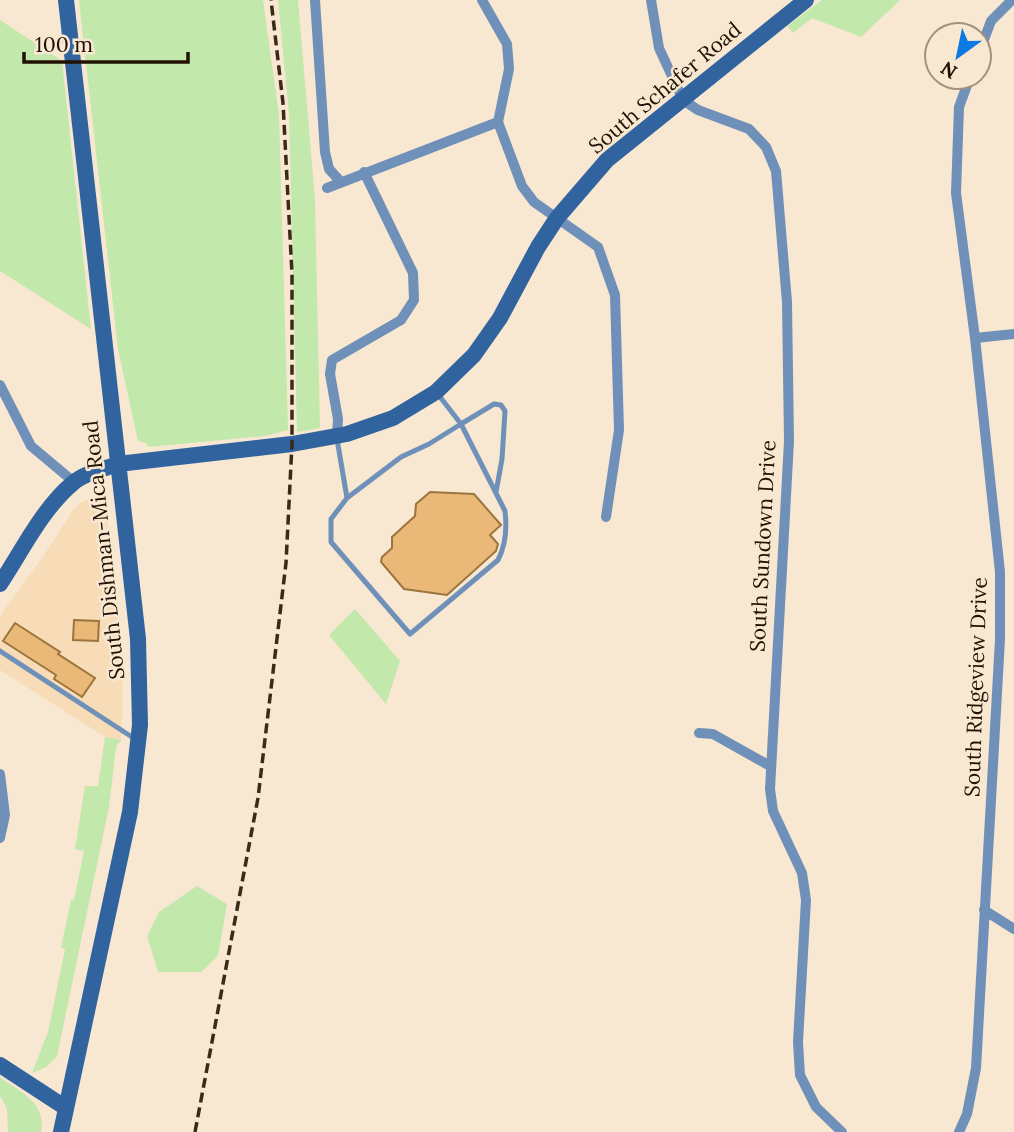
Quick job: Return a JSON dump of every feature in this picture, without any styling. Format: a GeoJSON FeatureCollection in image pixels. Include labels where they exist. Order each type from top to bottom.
{"type":"FeatureCollection","features":[{"type":"Feature","properties":{"kind":"main road","name":"South Dishman-Mica Road"},"geometry":{"type":"LineString","coordinates":[[61,1132],[130,812],[140,725],[138,639],[66,0]]}},
{"type":"Feature","properties":{"kind":"main road","name":"South Schafer Road"},"geometry":{"type":"LineString","coordinates":[[74,482],[118,464],[337,436],[394,418],[436,392],[474,355],[500,318],[556,218],[607,160],[806,0]]}},
{"type":"Feature","properties":{"kind":"main road"},"geometry":{"type":"LineString","coordinates":[[0,584],[48,511],[74,482]]}},
{"type":"Feature","properties":{"kind":"main road"},"geometry":{"type":"LineString","coordinates":[[0,1065],[66,1108]]}},
{"type":"Feature","properties":{"kind":"street"},"geometry":{"type":"LineString","coordinates":[[315,0],[325,152],[329,169],[340,181]]}},
{"type":"Feature","properties":{"kind":"street"},"geometry":{"type":"LineString","coordinates":[[482,0],[507,44],[509,69],[498,122],[522,186],[534,202],[598,247],[615,295],[618,430],[606,517]]}},
{"type":"Feature","properties":{"kind":"street"},"geometry":{"type":"LineString","coordinates":[[652,0],[659,48],[683,100]]}},
{"type":"Feature","properties":{"kind":"street"},"geometry":{"type":"LineString","coordinates":[[991,21],[1012,0]]}},
{"type":"Feature","properties":{"kind":"street","name":"South Ridgeview Drive"},"geometry":{"type":"LineString","coordinates":[[959,1132],[967,1114],[976,1068],[1000,639],[1000,572],[975,338],[956,193],[959,107],[965,91]]}},
{"type":"Feature","properties":{"kind":"street","name":"South Sundown Drive"},"geometry":{"type":"LineString","coordinates":[[683,100],[698,110],[749,129],[766,148],[776,171],[787,302],[789,441],[771,766],[774,811],[802,873],[806,900],[798,1042],[800,1075],[816,1107],[842,1132]]}},
{"type":"Feature","properties":{"kind":"street"},"geometry":{"type":"LineString","coordinates":[[327,188],[498,122]]}},
{"type":"Feature","properties":{"kind":"street"},"geometry":{"type":"LineString","coordinates":[[337,436],[338,419],[330,374],[332,360],[401,320],[414,300],[413,273],[364,172]]}},
{"type":"Feature","properties":{"kind":"street"},"geometry":{"type":"LineString","coordinates":[[975,338],[1014,334]]}},
{"type":"Feature","properties":{"kind":"street"},"geometry":{"type":"LineString","coordinates":[[0,385],[31,446],[74,482]]}},
{"type":"Feature","properties":{"kind":"street"},"geometry":{"type":"LineString","coordinates":[[699,733],[713,734],[771,766]]}},
{"type":"Feature","properties":{"kind":"street"},"geometry":{"type":"LineString","coordinates":[[0,774],[5,816],[0,838]]}},
{"type":"Feature","properties":{"kind":"street"},"geometry":{"type":"LineString","coordinates":[[984,910],[1014,929]]}},
{"type":"Feature","properties":{"kind":"lane"},"geometry":{"type":"LineString","coordinates":[[436,392],[461,424],[505,511],[504,545],[498,560],[410,634],[331,542],[331,519],[347,498],[401,457],[429,444],[461,424],[494,404],[501,405],[505,411],[502,459],[496,492]]}},
{"type":"Feature","properties":{"kind":"lane"},"geometry":{"type":"LineString","coordinates":[[337,436],[347,498]]}},
{"type":"Feature","properties":{"kind":"lane"},"geometry":{"type":"LineString","coordinates":[[0,651],[138,741]]}},
{"type":"Feature","properties":{"kind":"shaded area"},"geometry":{"type":"Polygon","coordinates":[[[91,498],[102,503],[106,510],[121,641],[121,740],[105,737],[0,670],[0,616],[73,510],[91,498]]]}},
{"type":"Feature","properties":{"kind":"green space"},"geometry":{"type":"Polygon","coordinates":[[[79,0],[263,0],[279,115],[288,430],[265,436],[149,447],[138,441],[118,349],[79,0]]]}},
{"type":"Feature","properties":{"kind":"green space"},"geometry":{"type":"Polygon","coordinates":[[[278,0],[298,0],[315,200],[320,428],[297,432],[289,114],[278,0]]]}},
{"type":"Feature","properties":{"kind":"green space"},"geometry":{"type":"Polygon","coordinates":[[[822,0],[900,0],[861,37],[812,18],[793,33],[787,26],[822,0]]]}},
{"type":"Feature","properties":{"kind":"green space"},"geometry":{"type":"Polygon","coordinates":[[[0,20],[62,61],[91,329],[0,271],[0,20]]]}},
{"type":"Feature","properties":{"kind":"green space"},"geometry":{"type":"Polygon","coordinates":[[[355,609],[400,661],[386,704],[329,635],[355,609]]]}},
{"type":"Feature","properties":{"kind":"green space"},"geometry":{"type":"Polygon","coordinates":[[[105,737],[121,740],[116,747],[109,807],[57,1056],[46,1067],[32,1073],[48,1032],[65,949],[61,948],[84,851],[75,849],[85,786],[98,786],[105,737]]]}},
{"type":"Feature","properties":{"kind":"green space"},"geometry":{"type":"Polygon","coordinates":[[[197,886],[227,904],[218,956],[201,972],[158,972],[147,936],[159,912],[197,886]]]}},
{"type":"Feature","properties":{"kind":"green space"},"geometry":{"type":"Polygon","coordinates":[[[0,1077],[36,1106],[42,1122],[41,1132],[8,1132],[7,1108],[0,1096],[0,1077]]]}},
{"type":"Feature","properties":{"kind":"building"},"geometry":{"type":"Polygon","coordinates":[[[430,492],[474,494],[501,525],[490,535],[498,544],[496,551],[447,595],[404,589],[381,562],[382,557],[392,548],[392,537],[415,516],[416,504],[430,492]]]}},
{"type":"Feature","properties":{"kind":"building"},"geometry":{"type":"Polygon","coordinates":[[[74,620],[99,621],[98,641],[73,640],[74,620]]]}},
{"type":"Feature","properties":{"kind":"building"},"geometry":{"type":"Polygon","coordinates":[[[15,623],[95,678],[82,697],[54,679],[56,675],[3,641],[15,623]]]}},
{"type":"Feature","properties":{"kind":"railway"},"geometry":{"type":"LineString","coordinates":[[195,1132],[258,798],[286,563],[292,444],[292,274],[283,103],[271,0]]}}]}
